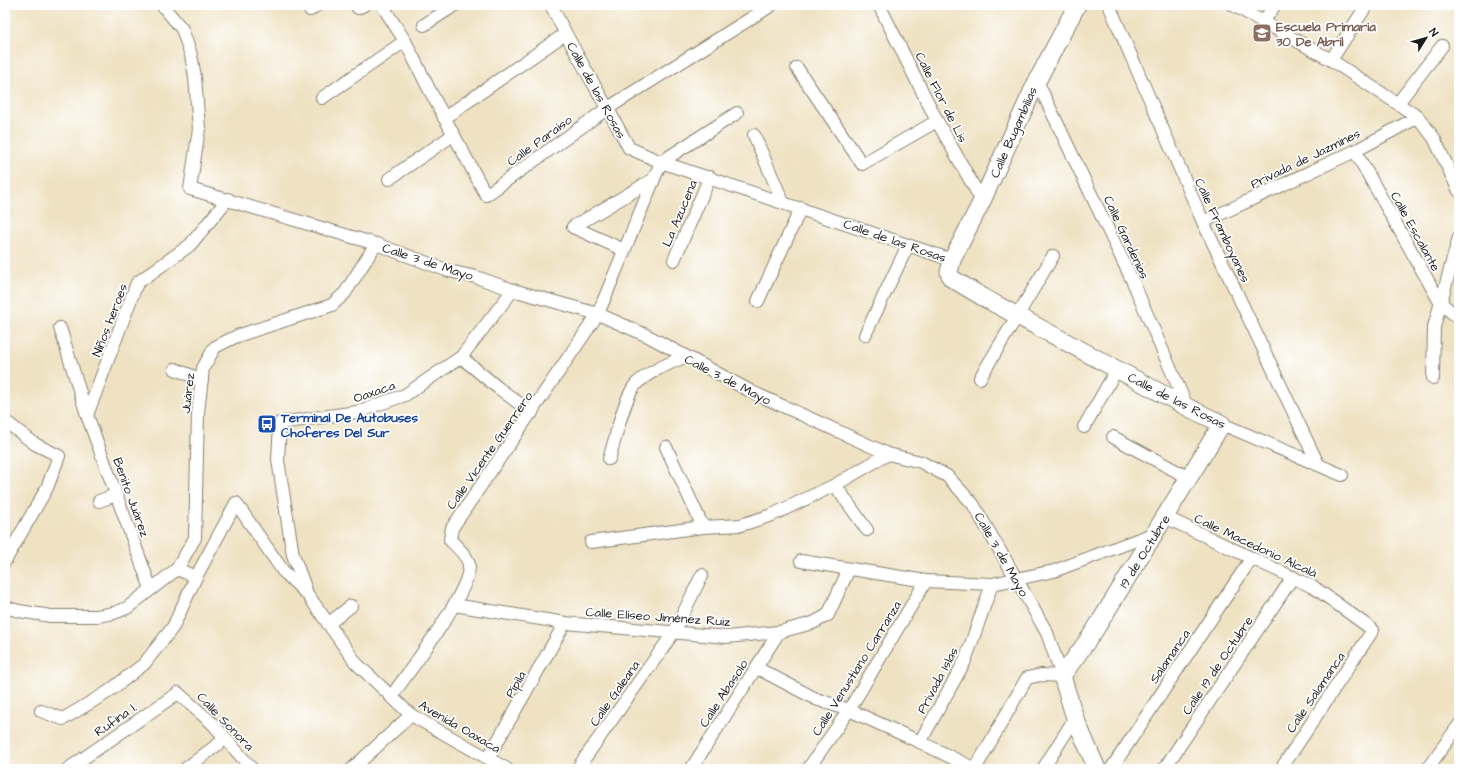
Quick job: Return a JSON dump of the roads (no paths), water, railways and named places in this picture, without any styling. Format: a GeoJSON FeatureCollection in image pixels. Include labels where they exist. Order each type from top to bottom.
{"type":"FeatureCollection","features":[{"type":"Feature","properties":{"kind":"street","name":"Calle 3 de Mayo"},"geometry":{"type":"LineString","coordinates":[[162,5],[182,29],[191,55],[195,76],[199,130],[190,189],[376,244],[449,271],[476,277],[513,290],[598,314],[648,336],[684,357],[752,392],[888,454],[921,462],[947,476],[973,504],[1047,633],[1075,718],[1098,769]]}},
{"type":"Feature","properties":{"kind":"street"},"geometry":{"type":"LineString","coordinates":[[356,5],[358,8],[364,5]]}},
{"type":"Feature","properties":{"kind":"street"},"geometry":{"type":"LineString","coordinates":[[382,5],[404,41],[453,135],[389,179]]}},
{"type":"Feature","properties":{"kind":"street"},"geometry":{"type":"LineString","coordinates":[[424,25],[455,5]]}},
{"type":"Feature","properties":{"kind":"street","name":"Calle de las Rosas"},"geometry":{"type":"LineString","coordinates":[[551,5],[565,34],[608,108],[629,148],[662,162],[952,260],[949,272],[951,278],[980,296],[1018,315],[1187,408],[1342,475]]}},
{"type":"Feature","properties":{"kind":"street","name":"Calle Paraíso"},"geometry":{"type":"LineString","coordinates":[[453,135],[486,195],[608,108],[772,5]]}},
{"type":"Feature","properties":{"kind":"street","name":"Calle Flor de Lis"},"geometry":{"type":"LineString","coordinates":[[879,5],[937,121],[982,201]]}},
{"type":"Feature","properties":{"kind":"street","name":"Calle Bugambilias"},"geometry":{"type":"LineString","coordinates":[[952,260],[982,201],[1037,81],[1077,5]]}},
{"type":"Feature","properties":{"kind":"street","name":"Calle Framboyanes"},"geometry":{"type":"LineString","coordinates":[[1109,5],[1203,222],[1318,464]]}},
{"type":"Feature","properties":{"kind":"street"},"geometry":{"type":"LineString","coordinates":[[1233,5],[1331,60],[1418,117],[1434,138],[1459,191]]}},
{"type":"Feature","properties":{"kind":"street"},"geometry":{"type":"LineString","coordinates":[[1263,22],[1275,5]]}},
{"type":"Feature","properties":{"kind":"street"},"geometry":{"type":"LineString","coordinates":[[1331,60],[1367,5]]}},
{"type":"Feature","properties":{"kind":"street"},"geometry":{"type":"LineString","coordinates":[[444,118],[565,34]]}},
{"type":"Feature","properties":{"kind":"street"},"geometry":{"type":"LineString","coordinates":[[322,98],[404,41]]}},
{"type":"Feature","properties":{"kind":"street"},"geometry":{"type":"LineString","coordinates":[[1398,103],[1442,46]]}},
{"type":"Feature","properties":{"kind":"street"},"geometry":{"type":"LineString","coordinates":[[797,68],[862,164],[937,121]]}},
{"type":"Feature","properties":{"kind":"street","name":"Calle Gardenias"},"geometry":{"type":"LineString","coordinates":[[1037,81],[1133,282],[1187,408]]}},
{"type":"Feature","properties":{"kind":"street"},"geometry":{"type":"LineString","coordinates":[[662,162],[737,113]]}},
{"type":"Feature","properties":{"kind":"street","name":"Privada de Jazmines"},"geometry":{"type":"LineString","coordinates":[[1203,222],[1355,152],[1418,117]]}},
{"type":"Feature","properties":{"kind":"street"},"geometry":{"type":"LineString","coordinates":[[754,135],[783,202]]}},
{"type":"Feature","properties":{"kind":"street","name":"Calle Escalante"},"geometry":{"type":"LineString","coordinates":[[1355,152],[1440,302],[1459,318]]}},
{"type":"Feature","properties":{"kind":"street","name":"Calle Vicente Guerrero"},"geometry":{"type":"LineString","coordinates":[[454,605],[464,583],[469,565],[467,559],[450,540],[452,528],[532,413],[598,314],[662,162]]}},
{"type":"Feature","properties":{"kind":"street","name":"La Azucena"},"geometry":{"type":"LineString","coordinates":[[674,260],[710,177]]}},
{"type":"Feature","properties":{"kind":"street"},"geometry":{"type":"LineString","coordinates":[[624,250],[572,227],[654,178]]}},
{"type":"Feature","properties":{"kind":"street","name":"Niños heroes"},"geometry":{"type":"LineString","coordinates":[[87,415],[138,283],[190,245],[228,199]]}},
{"type":"Feature","properties":{"kind":"street"},"geometry":{"type":"LineString","coordinates":[[758,301],[801,208]]}},
{"type":"Feature","properties":{"kind":"street"},"geometry":{"type":"LineString","coordinates":[[1433,378],[1434,327],[1459,237]]}},
{"type":"Feature","properties":{"kind":"street","name":"Juárez"},"geometry":{"type":"LineString","coordinates":[[177,570],[195,538],[198,413],[203,368],[214,347],[237,336],[332,305],[345,293],[376,244]]}},
{"type":"Feature","properties":{"kind":"street"},"geometry":{"type":"LineString","coordinates":[[865,335],[908,245]]}},
{"type":"Feature","properties":{"kind":"street"},"geometry":{"type":"LineString","coordinates":[[980,378],[1053,256]]}},
{"type":"Feature","properties":{"kind":"street","name":"Oaxaca"},"geometry":{"type":"LineString","coordinates":[[308,595],[292,548],[278,460],[280,424],[357,412],[405,395],[461,357],[513,290]]}},
{"type":"Feature","properties":{"kind":"street","name":"Benito Juárez"},"geometry":{"type":"LineString","coordinates":[[60,328],[87,415],[151,589]]}},
{"type":"Feature","properties":{"kind":"street"},"geometry":{"type":"LineString","coordinates":[[461,357],[497,387],[532,413]]}},
{"type":"Feature","properties":{"kind":"street"},"geometry":{"type":"LineString","coordinates":[[609,459],[627,401],[635,385],[650,373],[684,357]]}},
{"type":"Feature","properties":{"kind":"street"},"geometry":{"type":"LineString","coordinates":[[175,368],[202,380]]}},
{"type":"Feature","properties":{"kind":"street"},"geometry":{"type":"LineString","coordinates":[[1084,427],[1117,369]]}},
{"type":"Feature","properties":{"kind":"street"},"geometry":{"type":"LineString","coordinates":[[5,421],[35,444],[59,456],[46,488],[5,561]]}},
{"type":"Feature","properties":{"kind":"street","name":"19 de Octubre"},"geometry":{"type":"LineString","coordinates":[[1062,676],[1092,633],[1222,424]]}},
{"type":"Feature","properties":{"kind":"street"},"geometry":{"type":"LineString","coordinates":[[1113,437],[1189,478]]}},
{"type":"Feature","properties":{"kind":"street"},"geometry":{"type":"LineString","coordinates":[[666,447],[703,527]]}},
{"type":"Feature","properties":{"kind":"street"},"geometry":{"type":"LineString","coordinates":[[591,542],[703,527],[741,525],[772,515],[835,485],[888,454]]}},
{"type":"Feature","properties":{"kind":"street"},"geometry":{"type":"LineString","coordinates":[[835,485],[867,530]]}},
{"type":"Feature","properties":{"kind":"street"},"geometry":{"type":"LineString","coordinates":[[99,501],[116,495]]}},
{"type":"Feature","properties":{"kind":"street"},"geometry":{"type":"LineString","coordinates":[[41,711],[63,719],[108,692],[144,664],[173,627],[196,577],[236,502],[283,571],[308,595]]}},
{"type":"Feature","properties":{"kind":"street","name":"Calle Macedonio Alcalá"},"geometry":{"type":"LineString","coordinates":[[1164,517],[1315,588],[1373,630]]}},
{"type":"Feature","properties":{"kind":"street"},"geometry":{"type":"LineString","coordinates":[[801,561],[926,581],[992,584],[1017,580],[1054,571],[1155,533]]}},
{"type":"Feature","properties":{"kind":"street","name":"Salamanca"},"geometry":{"type":"LineString","coordinates":[[1111,769],[1251,559]]}},
{"type":"Feature","properties":{"kind":"street","name":"Calle Elíseo Jiménez Ruiz"},"geometry":{"type":"LineString","coordinates":[[454,605],[565,624],[727,636],[778,632],[813,623],[828,615],[849,569]]}},
{"type":"Feature","properties":{"kind":"street"},"geometry":{"type":"LineString","coordinates":[[5,607],[19,611],[51,616],[97,616],[114,613],[127,608],[177,570],[196,577]]}},
{"type":"Feature","properties":{"kind":"street","name":"Calle Galeana"},"geometry":{"type":"LineString","coordinates":[[577,769],[674,632],[702,575]]}},
{"type":"Feature","properties":{"kind":"street","name":"Calle 19 de Octubre"},"geometry":{"type":"LineString","coordinates":[[1164,769],[1293,577]]}},
{"type":"Feature","properties":{"kind":"street","name":"Calle Venustiano Carranza"},"geometry":{"type":"LineString","coordinates":[[808,769],[849,710],[926,581]]}},
{"type":"Feature","properties":{"kind":"street","name":"Privada Islas"},"geometry":{"type":"LineString","coordinates":[[920,742],[965,661],[992,584]]}},
{"type":"Feature","properties":{"kind":"street","name":"Avenida Oaxaca"},"geometry":{"type":"LineString","coordinates":[[308,595],[356,663],[410,714],[507,769]]}},
{"type":"Feature","properties":{"kind":"street"},"geometry":{"type":"LineString","coordinates":[[391,697],[454,605]]}},
{"type":"Feature","properties":{"kind":"street"},"geometry":{"type":"LineString","coordinates":[[328,624],[351,606]]}},
{"type":"Feature","properties":{"kind":"street","name":"Pípila"},"geometry":{"type":"LineString","coordinates":[[488,758],[565,624]]}},
{"type":"Feature","properties":{"kind":"street","name":"Calle Salamanca"},"geometry":{"type":"LineString","coordinates":[[1281,769],[1373,630]]}},
{"type":"Feature","properties":{"kind":"street","name":"Calle Abasolo"},"geometry":{"type":"LineString","coordinates":[[691,769],[757,668],[778,632]]}},
{"type":"Feature","properties":{"kind":"street"},"geometry":{"type":"LineString","coordinates":[[757,668],[816,699],[849,710],[975,769],[1027,678],[1041,675],[1062,676]]}},
{"type":"Feature","properties":{"kind":"street","name":"Calle Sonora"},"geometry":{"type":"LineString","coordinates":[[178,693],[213,724],[224,739],[252,769]]}},
{"type":"Feature","properties":{"kind":"street","name":"Rufina l."},"geometry":{"type":"LineString","coordinates":[[68,769],[178,693]]}},
{"type":"Feature","properties":{"kind":"street"},"geometry":{"type":"LineString","coordinates":[[352,769],[410,714]]}},
{"type":"Feature","properties":{"kind":"street"},"geometry":{"type":"LineString","coordinates":[[1043,769],[1075,718]]}},
{"type":"Feature","properties":{"kind":"street"},"geometry":{"type":"LineString","coordinates":[[1427,769],[1459,725]]}},
{"type":"Feature","properties":{"kind":"street"},"geometry":{"type":"LineString","coordinates":[[185,769],[224,739]]}},
{"type":"Feature","properties":{"kind":"place","name":"Escuela Primaria 30 De Abril"},"geometry":{"type":"Point","coordinates":[1262,33]}},
{"type":"Feature","properties":{"kind":"place","name":"Terminal De Autobuses Choferes Del Sur"},"geometry":{"type":"Point","coordinates":[267,424]}}]}
